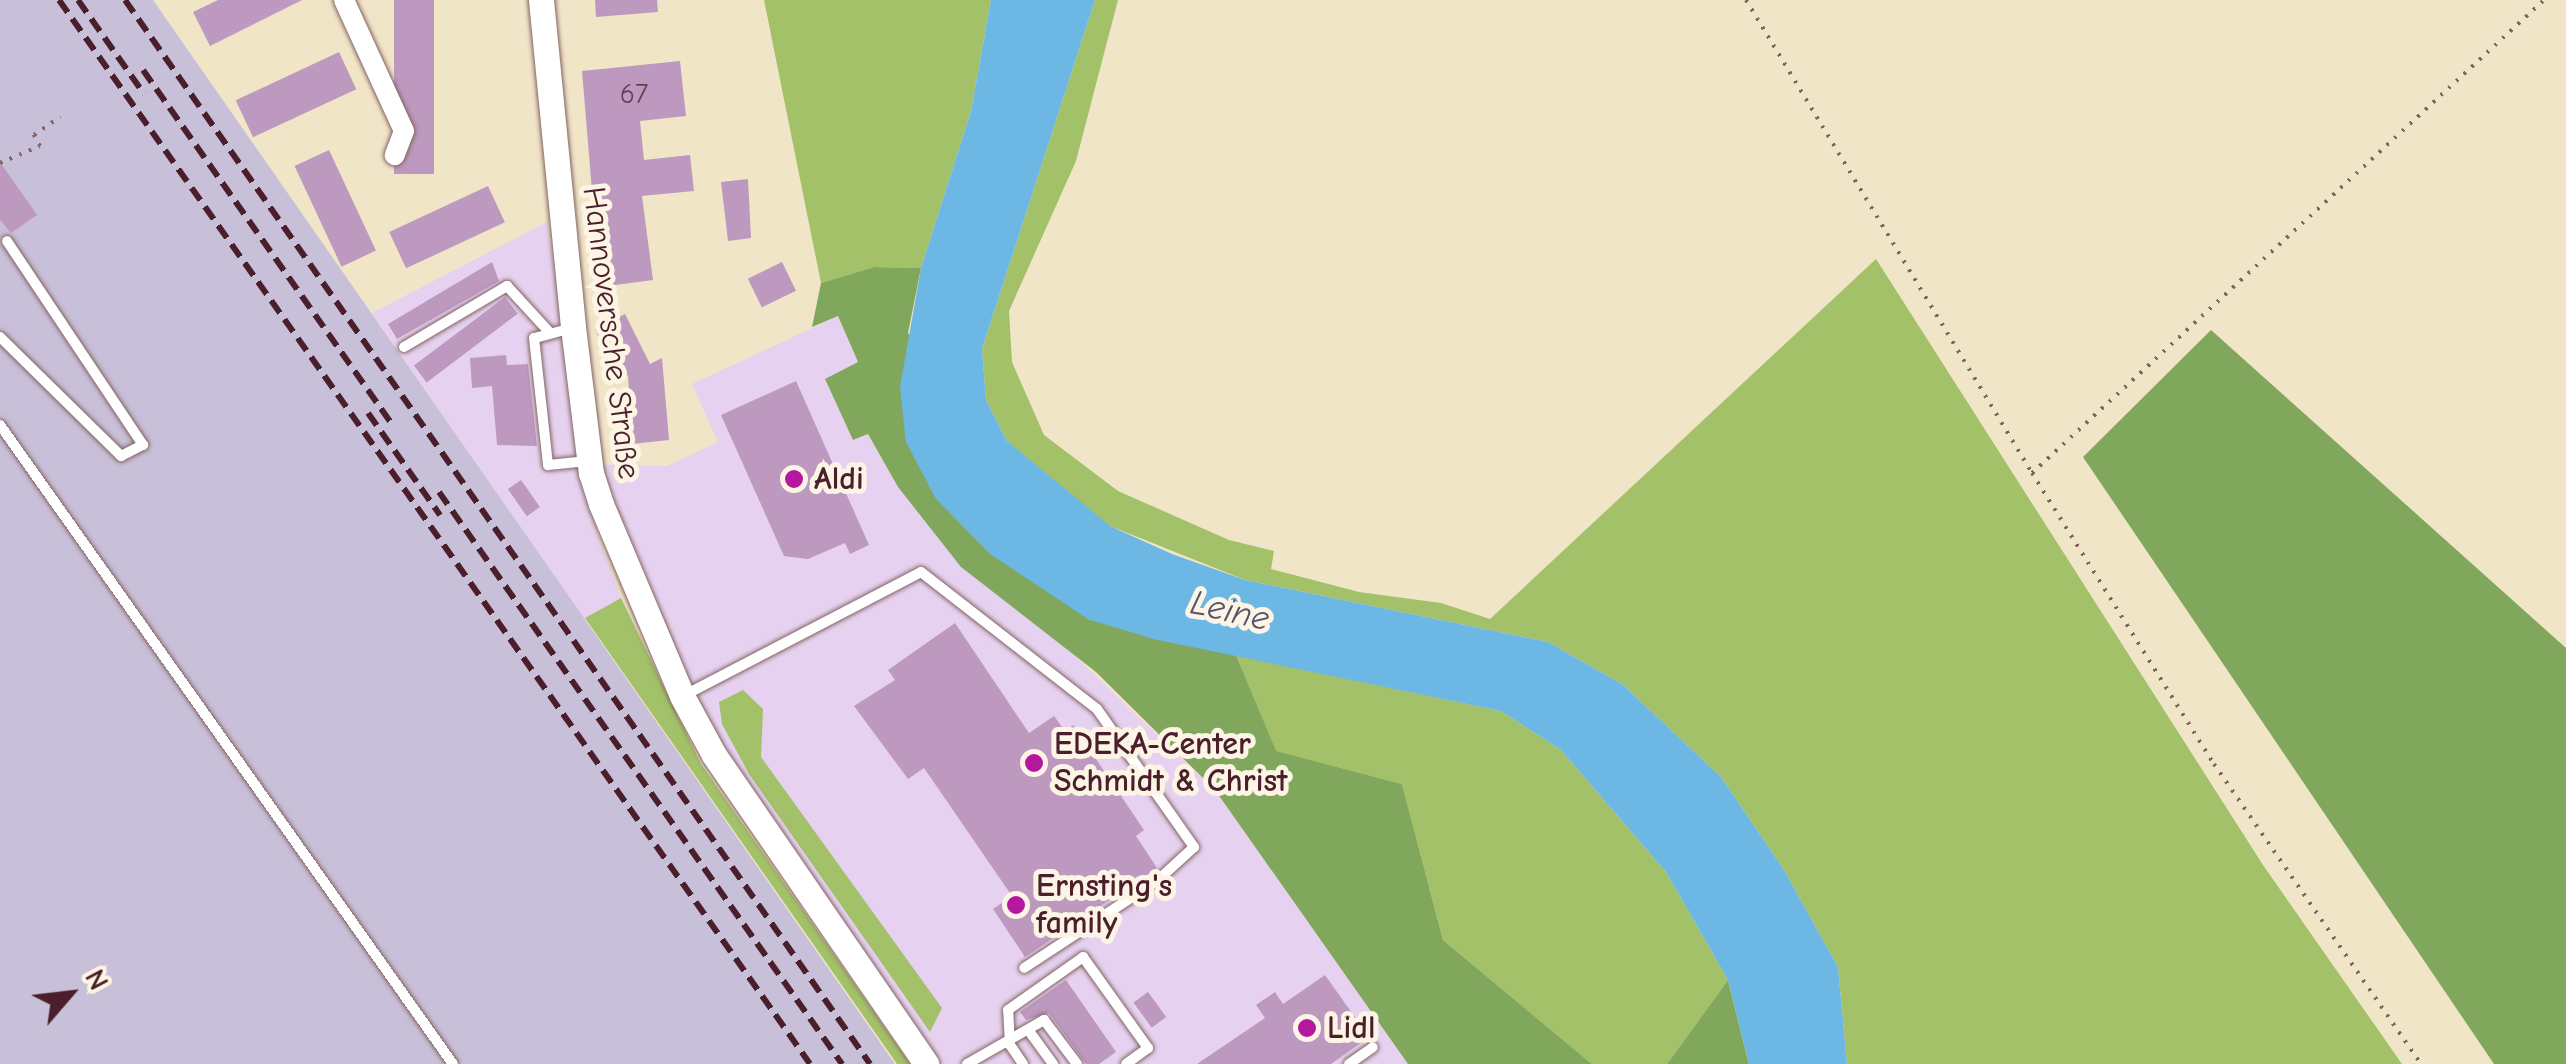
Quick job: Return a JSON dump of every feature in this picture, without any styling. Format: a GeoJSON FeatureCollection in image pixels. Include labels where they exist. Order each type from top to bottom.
{"type":"FeatureCollection","features":[{"type":"Feature","properties":{"kind":"street"},"geometry":{"type":"LineString","coordinates":[[344,0],[404,131],[395,155]]}},
{"type":"Feature","properties":{"kind":"street","name":"Hannoversche Straße"},"geometry":{"type":"LineString","coordinates":[[541,0],[562,330],[589,461],[682,696],[775,851],[926,1064]]}},
{"type":"Feature","properties":{"kind":"lane"},"geometry":{"type":"LineString","coordinates":[[0,337],[121,456],[143,445],[7,241]]}},
{"type":"Feature","properties":{"kind":"lane"},"geometry":{"type":"LineString","coordinates":[[404,347],[507,286],[562,330]]}},
{"type":"Feature","properties":{"kind":"lane"},"geometry":{"type":"LineString","coordinates":[[562,330],[534,338],[548,465],[589,461]]}},
{"type":"Feature","properties":{"kind":"lane"},"geometry":{"type":"LineString","coordinates":[[0,425],[453,1064]]}},
{"type":"Feature","properties":{"kind":"lane"},"geometry":{"type":"LineString","coordinates":[[682,696],[921,572],[1096,709],[1194,846],[1158,880],[1024,968]]}},
{"type":"Feature","properties":{"kind":"lane"},"geometry":{"type":"LineString","coordinates":[[1023,1064],[1010,1045],[1008,1010],[1084,957],[1148,1048],[1126,1064]]}},
{"type":"Feature","properties":{"kind":"lane"},"geometry":{"type":"LineString","coordinates":[[967,1064],[1010,1045],[1044,1020],[1076,1064]]}},
{"type":"Feature","properties":{"kind":"lane"},"geometry":{"type":"LineString","coordinates":[[1029,1031],[1053,1064]]}},
{"type":"Feature","properties":{"kind":"lane"},"geometry":{"type":"LineString","coordinates":[[1349,1064],[1373,1047]]}},
{"type":"Feature","properties":{"kind":"path"},"geometry":{"type":"LineString","coordinates":[[1746,0],[2032,473],[2214,764],[2421,1064]]}},
{"type":"Feature","properties":{"kind":"path"},"geometry":{"type":"LineString","coordinates":[[2032,473],[2544,0]]}},
{"type":"Feature","properties":{"kind":"path"},"geometry":{"type":"LineString","coordinates":[[0,163],[40,146],[34,134],[60,118]]}},
{"type":"Feature","properties":{"kind":"shaded area"},"geometry":{"type":"Polygon","coordinates":[[[0,0],[153,0],[895,1064],[0,1064],[0,0]]]}},
{"type":"Feature","properties":{"kind":"shaded area"},"geometry":{"type":"Polygon","coordinates":[[[547,222],[584,464],[667,466],[718,442],[692,384],[838,316],[858,362],[825,379],[854,440],[868,434],[898,487],[1215,790],[1408,1064],[929,1064],[716,754],[584,466],[597,534],[621,598],[584,619],[372,313],[547,222]]]}},
{"type":"Feature","properties":{"kind":"green space"},"geometry":{"type":"Polygon","coordinates":[[[764,0],[991,0],[971,111],[921,268],[874,267],[821,283],[764,0]]]}},
{"type":"Feature","properties":{"kind":"green space"},"geometry":{"type":"Polygon","coordinates":[[[1095,0],[1118,0],[1076,161],[1009,311],[1012,362],[1044,435],[1118,491],[1229,540],[1274,551],[1271,569],[1359,592],[1441,603],[1490,619],[1876,259],[2263,865],[2402,1064],[1847,1064],[1838,967],[1784,870],[1721,777],[1622,684],[1548,642],[1245,580],[1110,526],[1050,482],[1007,441],[986,400],[982,349],[1095,0]]]}},
{"type":"Feature","properties":{"kind":"green space"},"geometry":{"type":"Polygon","coordinates":[[[874,267],[921,268],[908,333],[1088,619],[1236,655],[1276,751],[1402,784],[1443,940],[1592,1064],[1408,1064],[1215,790],[1096,672],[961,567],[898,487],[868,434],[853,440],[825,379],[858,362],[838,316],[812,327],[821,283],[874,267]]]}},
{"type":"Feature","properties":{"kind":"green space"},"geometry":{"type":"Polygon","coordinates":[[[2211,330],[2566,648],[2566,1064],[2494,1064],[2083,457],[2211,330]]]}},
{"type":"Feature","properties":{"kind":"green space"},"geometry":{"type":"Polygon","coordinates":[[[621,598],[701,764],[910,1064],[897,1064],[585,618],[621,598]]]}},
{"type":"Feature","properties":{"kind":"green space"},"geometry":{"type":"Polygon","coordinates":[[[1236,655],[1501,711],[1561,750],[1666,872],[1728,980],[1667,1064],[1592,1064],[1443,940],[1402,784],[1275,751],[1236,655]]]}},
{"type":"Feature","properties":{"kind":"green space"},"geometry":{"type":"Polygon","coordinates":[[[743,690],[763,709],[761,757],[942,1008],[930,1032],[749,774],[722,724],[719,702],[743,690]]]}},
{"type":"Feature","properties":{"kind":"green space"},"geometry":{"type":"Polygon","coordinates":[[[1728,980],[1749,1064],[1667,1064],[1728,980]]]}},
{"type":"Feature","properties":{"kind":"water","name":"Leine"},"geometry":{"type":"Polygon","coordinates":[[[991,0],[1095,0],[982,349],[986,400],[1007,441],[1110,526],[1172,554],[1245,580],[1548,642],[1622,684],[1721,777],[1784,870],[1838,967],[1847,1064],[1749,1064],[1728,980],[1666,872],[1561,750],[1501,711],[1153,639],[1088,619],[990,554],[936,499],[906,442],[900,387],[921,268],[971,111],[991,0]]]}},
{"type":"Feature","properties":{"kind":"building"},"geometry":{"type":"Polygon","coordinates":[[[218,0],[302,0],[210,46],[193,12],[218,0]]]}},
{"type":"Feature","properties":{"kind":"building"},"geometry":{"type":"Polygon","coordinates":[[[394,0],[434,0],[434,174],[394,174],[394,0]]]}},
{"type":"Feature","properties":{"kind":"building"},"geometry":{"type":"Polygon","coordinates":[[[595,0],[657,0],[658,12],[596,17],[595,0]]]}},
{"type":"Feature","properties":{"kind":"building"},"geometry":{"type":"Polygon","coordinates":[[[339,52],[356,89],[253,137],[236,100],[339,52]]]}},
{"type":"Feature","properties":{"kind":"building"},"geometry":{"type":"Polygon","coordinates":[[[680,61],[686,116],[640,121],[644,160],[690,155],[694,191],[642,196],[653,280],[600,287],[582,71],[680,61]]]}},
{"type":"Feature","properties":{"kind":"building"},"geometry":{"type":"Polygon","coordinates":[[[329,150],[376,251],[341,267],[295,166],[329,150]]]}},
{"type":"Feature","properties":{"kind":"building"},"geometry":{"type":"Polygon","coordinates":[[[0,162],[37,215],[11,233],[0,220],[0,162]]]}},
{"type":"Feature","properties":{"kind":"building"},"geometry":{"type":"Polygon","coordinates":[[[748,179],[751,238],[728,241],[721,182],[748,179]]]}},
{"type":"Feature","properties":{"kind":"building"},"geometry":{"type":"Polygon","coordinates":[[[488,186],[505,222],[406,268],[389,232],[488,186]]]}},
{"type":"Feature","properties":{"kind":"building"},"geometry":{"type":"Polygon","coordinates":[[[492,262],[499,281],[397,339],[388,324],[492,262]]]}},
{"type":"Feature","properties":{"kind":"building"},"geometry":{"type":"Polygon","coordinates":[[[782,262],[796,291],[762,307],[748,279],[782,262]]]}},
{"type":"Feature","properties":{"kind":"building"},"geometry":{"type":"Polygon","coordinates":[[[505,297],[518,314],[427,382],[414,366],[505,297]]]}},
{"type":"Feature","properties":{"kind":"building"},"geometry":{"type":"Polygon","coordinates":[[[625,314],[650,364],[662,358],[669,440],[632,444],[628,375],[620,379],[595,329],[625,314]]]}},
{"type":"Feature","properties":{"kind":"building"},"geometry":{"type":"Polygon","coordinates":[[[506,355],[507,365],[528,364],[537,446],[497,445],[492,386],[472,388],[470,358],[506,355]]]}},
{"type":"Feature","properties":{"kind":"building","name":"Aldi"},"geometry":{"type":"Polygon","coordinates":[[[796,381],[869,545],[850,554],[845,543],[808,559],[784,556],[721,415],[796,381]]]}},
{"type":"Feature","properties":{"kind":"building"},"geometry":{"type":"Polygon","coordinates":[[[521,480],[540,507],[527,516],[508,489],[521,480]]]}},
{"type":"Feature","properties":{"kind":"building"},"geometry":{"type":"Polygon","coordinates":[[[955,623],[1029,733],[1054,716],[1065,731],[1073,725],[1144,830],[1136,836],[1157,868],[1025,957],[993,909],[1012,896],[924,768],[908,779],[854,706],[895,680],[888,670],[955,623]]]}},
{"type":"Feature","properties":{"kind":"building","name":"Lidl"},"geometry":{"type":"Polygon","coordinates":[[[1325,975],[1369,1037],[1331,1064],[1197,1064],[1265,1018],[1256,1005],[1275,992],[1283,1004],[1325,975]]]}},
{"type":"Feature","properties":{"kind":"building"},"geometry":{"type":"Polygon","coordinates":[[[1066,980],[1116,1052],[1099,1064],[1086,1064],[1049,1013],[1026,1020],[1020,1012],[1066,980]]]}},
{"type":"Feature","properties":{"kind":"building"},"geometry":{"type":"Polygon","coordinates":[[[1148,992],[1166,1017],[1152,1028],[1133,1003],[1148,992]]]}},
{"type":"Feature","properties":{"kind":"railway"},"geometry":{"type":"LineString","coordinates":[[59,0],[810,1064]]}},
{"type":"Feature","properties":{"kind":"railway"},"geometry":{"type":"LineString","coordinates":[[78,0],[144,94]]}},
{"type":"Feature","properties":{"kind":"railway"},"geometry":{"type":"LineString","coordinates":[[125,0],[870,1064]]}},
{"type":"Feature","properties":{"kind":"railway"},"geometry":{"type":"LineString","coordinates":[[143,70],[390,422]]}},
{"type":"Feature","properties":{"kind":"railway"},"geometry":{"type":"LineString","coordinates":[[368,413],[440,515]]}},
{"type":"Feature","properties":{"kind":"railway"},"geometry":{"type":"LineString","coordinates":[[439,492],[842,1064]]}},
{"type":"Feature","properties":{"kind":"place","name":"Aldi"},"geometry":{"type":"Point","coordinates":[794,479]}},
{"type":"Feature","properties":{"kind":"place","name":"EDEKA-Center Schmidt & Christ"},"geometry":{"type":"Point","coordinates":[1034,763]}},
{"type":"Feature","properties":{"kind":"place","name":"Ernsting's family"},"geometry":{"type":"Point","coordinates":[1016,905]}},
{"type":"Feature","properties":{"kind":"place","name":"Lidl"},"geometry":{"type":"Point","coordinates":[1307,1028]}}]}
